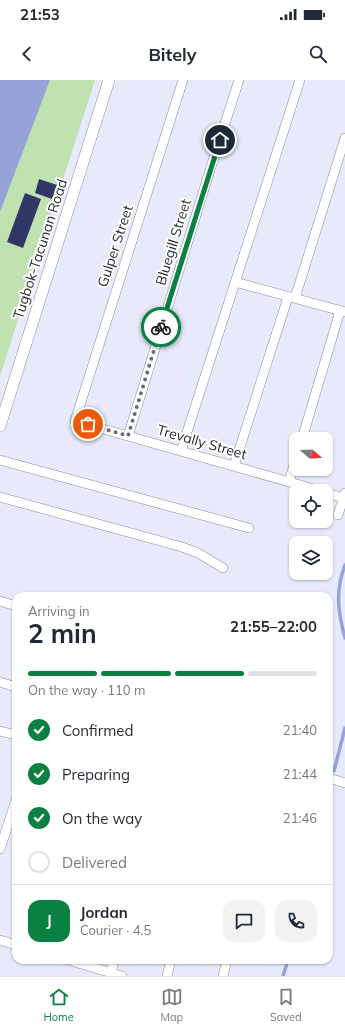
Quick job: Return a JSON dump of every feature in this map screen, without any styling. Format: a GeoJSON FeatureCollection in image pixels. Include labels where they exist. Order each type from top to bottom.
{"type":"FeatureCollection","features":[{"type":"Feature","properties":{"kind":"street","name":"Tugbok-Tacunan Road"},"geometry":{"type":"LineString","coordinates":[[0,426],[109,80]]}},
{"type":"Feature","properties":{"kind":"street","name":"Gulper Street"},"geometry":{"type":"LineString","coordinates":[[75,421],[183,80]]}},
{"type":"Feature","properties":{"kind":"street","name":"Bluegill Street"},"geometry":{"type":"LineString","coordinates":[[128,436],[207,178],[239,80]]}},
{"type":"Feature","properties":{"kind":"street"},"geometry":{"type":"LineString","coordinates":[[181,451],[300,80]]}},
{"type":"Feature","properties":{"kind":"street"},"geometry":{"type":"LineString","coordinates":[[234,466],[345,138]]}},
{"type":"Feature","properties":{"kind":"street"},"geometry":{"type":"LineString","coordinates":[[236,282],[342,312],[304,432]]}},
{"type":"Feature","properties":{"kind":"street","name":"Trevally Street"},"geometry":{"type":"LineString","coordinates":[[75,421],[296,484]]}},
{"type":"Feature","properties":{"kind":"street"},"geometry":{"type":"LineString","coordinates":[[0,460],[249,528]]}},
{"type":"Feature","properties":{"kind":"street"},"geometry":{"type":"LineString","coordinates":[[289,482],[291,476]]}},
{"type":"Feature","properties":{"kind":"street"},"geometry":{"type":"LineString","coordinates":[[333,494],[345,496],[338,515]]}},
{"type":"Feature","properties":{"kind":"street"},"geometry":{"type":"LineString","coordinates":[[0,497],[182,547],[198,553],[223,568]]}},
{"type":"Feature","properties":{"kind":"street"},"geometry":{"type":"LineString","coordinates":[[0,601],[12,605]]}},
{"type":"Feature","properties":{"kind":"street"},"geometry":{"type":"LineString","coordinates":[[0,682],[12,685]]}},
{"type":"Feature","properties":{"kind":"street"},"geometry":{"type":"LineString","coordinates":[[0,731],[12,734]]}},
{"type":"Feature","properties":{"kind":"street"},"geometry":{"type":"LineString","coordinates":[[333,779],[345,782]]}},
{"type":"Feature","properties":{"kind":"street"},"geometry":{"type":"LineString","coordinates":[[0,849],[12,812]]}},
{"type":"Feature","properties":{"kind":"street"},"geometry":{"type":"LineString","coordinates":[[0,940],[12,944]]}},
{"type":"Feature","properties":{"kind":"street"},"geometry":{"type":"LineString","coordinates":[[81,964],[122,976]]}},
{"type":"Feature","properties":{"kind":"street"},"geometry":{"type":"LineString","coordinates":[[111,973],[113,964]]}},
{"type":"Feature","properties":{"kind":"street"},"geometry":{"type":"LineString","coordinates":[[167,976],[170,964]]}},
{"type":"Feature","properties":{"kind":"street"},"geometry":{"type":"LineString","coordinates":[[223,976],[226,964]]}},
{"type":"Feature","properties":{"kind":"green space"},"geometry":{"type":"Polygon","coordinates":[[[0,80],[95,80],[0,376],[0,80]]]}},
{"type":"Feature","properties":{"kind":"water"},"geometry":{"type":"Polygon","coordinates":[[[0,80],[50,80],[0,212],[0,80]]]}},
{"type":"Feature","properties":{"kind":"building"},"geometry":{"type":"Polygon","coordinates":[[[39,179],[57,185],[52,199],[35,193],[39,179]]]}},
{"type":"Feature","properties":{"kind":"building"},"geometry":{"type":"Polygon","coordinates":[[[25,193],[41,199],[23,248],[7,242],[25,193]]]}},
{"type":"Feature","properties":{"kind":"waterway"},"geometry":{"type":"LineString","coordinates":[[345,565],[339,593],[339,610],[345,638]]}},
{"type":"Feature","properties":{"kind":"waterway"},"geometry":{"type":"LineString","coordinates":[[334,771],[345,728]]}},
{"type":"Feature","properties":{"kind":"waterway"},"geometry":{"type":"LineString","coordinates":[[283,976],[287,964]]}},
{"type":"Feature","properties":{"kind":"way so far"},"geometry":{"type":"LineString","coordinates":[[88,424],[128,436],[161,327]]}},
{"type":"Feature","properties":{"kind":"route"},"geometry":{"type":"LineString","coordinates":[[161,327],[220,140]]}}]}
